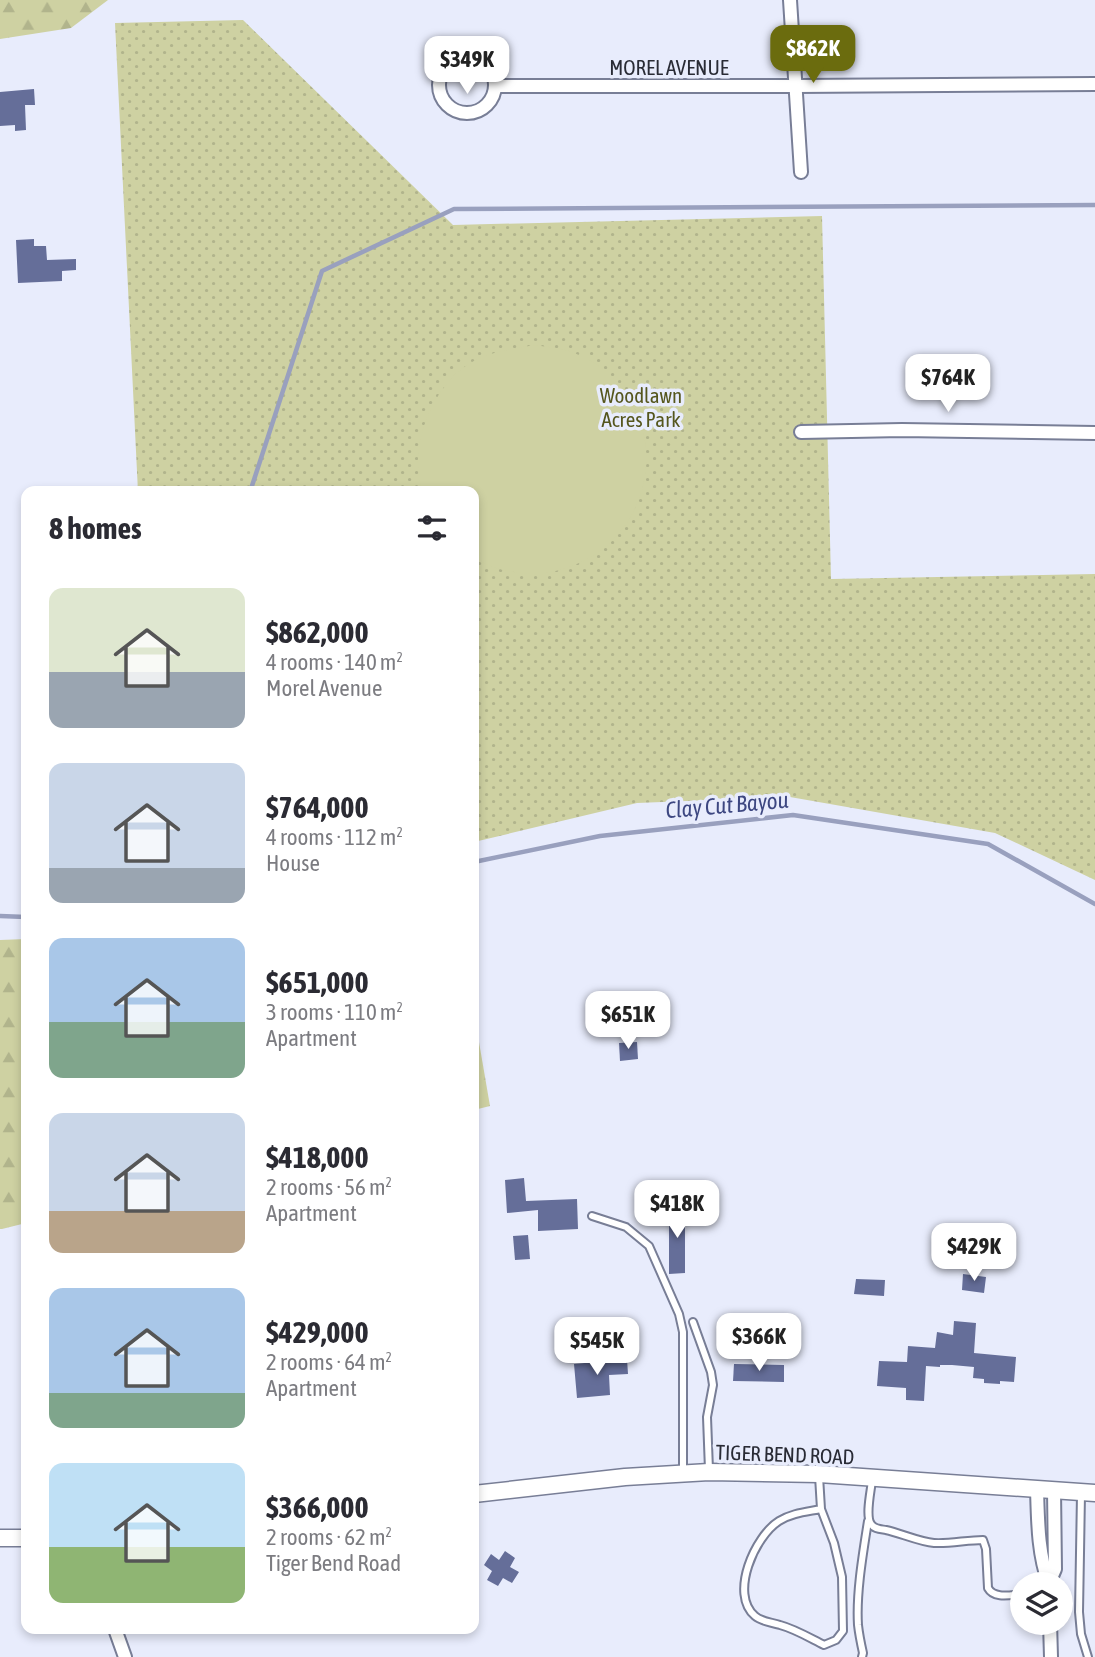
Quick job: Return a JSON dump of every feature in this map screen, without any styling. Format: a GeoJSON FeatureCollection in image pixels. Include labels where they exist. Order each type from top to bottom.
{"type":"FeatureCollection","features":[{"type":"Feature","properties":{"kind":"main road","name":"TIGER BEND ROAD"},"geometry":{"type":"LineString","coordinates":[[479,1493],[592,1480],[709,1472],[819,1475],[1088,1493]]}},
{"type":"Feature","properties":{"kind":"main road"},"geometry":{"type":"LineString","coordinates":[[0,1538],[21,1538]]}},
{"type":"Feature","properties":{"kind":"street"},"geometry":{"type":"LineString","coordinates":[[790,0],[801,172]]}},
{"type":"Feature","properties":{"kind":"street"},"geometry":{"type":"LineString","coordinates":[[467,57],[484,62],[491,69],[496,86],[489,104],[473,113],[463,113],[446,104],[439,87],[443,70],[450,63],[467,57]]}},
{"type":"Feature","properties":{"kind":"street","name":"MOREL AVENUE"},"geometry":{"type":"LineString","coordinates":[[496,86],[1095,84]]}},
{"type":"Feature","properties":{"kind":"street"},"geometry":{"type":"LineString","coordinates":[[801,432],[902,430],[1095,433]]}},
{"type":"Feature","properties":{"kind":"street"},"geometry":{"type":"LineString","coordinates":[[1037,1489],[1040,1550],[1044,1572]]}},
{"type":"Feature","properties":{"kind":"street"},"geometry":{"type":"LineString","coordinates":[[1054,1490],[1054,1572]]}},
{"type":"Feature","properties":{"kind":"street"},"geometry":{"type":"LineString","coordinates":[[117,1634],[125,1657]]}},
{"type":"Feature","properties":{"kind":"street"},"geometry":{"type":"LineString","coordinates":[[1050,1635],[1051,1657]]}},
{"type":"Feature","properties":{"kind":"lane"},"geometry":{"type":"LineString","coordinates":[[592,1216],[626,1227],[649,1246],[679,1314],[683,1332],[683,1473]]}},
{"type":"Feature","properties":{"kind":"lane"},"geometry":{"type":"LineString","coordinates":[[693,1322],[713,1385],[707,1417],[709,1472]]}},
{"type":"Feature","properties":{"kind":"lane"},"geometry":{"type":"LineString","coordinates":[[819,1475],[821,1509],[834,1543],[842,1577],[843,1606],[843,1631],[836,1640],[824,1645],[781,1625],[761,1621],[752,1614],[745,1597],[745,1574],[764,1536],[778,1522],[794,1514],[821,1509]]}},
{"type":"Feature","properties":{"kind":"lane"},"geometry":{"type":"LineString","coordinates":[[862,1657],[858,1625],[859,1599],[872,1478]]}},
{"type":"Feature","properties":{"kind":"lane"},"geometry":{"type":"LineString","coordinates":[[1088,1493],[1079,1612],[1081,1634],[1088,1657]]}},
{"type":"Feature","properties":{"kind":"lane"},"geometry":{"type":"LineString","coordinates":[[869,1519],[871,1525],[876,1528],[927,1542],[983,1540],[988,1588],[996,1595],[1010,1594]]}},
{"type":"Feature","properties":{"kind":"green space"},"geometry":{"type":"Polygon","coordinates":[[[0,0],[108,0],[71,28],[0,39],[0,0]]]}},
{"type":"Feature","properties":{"kind":"green space","name":"Woodlawn Acres Park"},"geometry":{"type":"Polygon","coordinates":[[[243,20],[453,225],[822,216],[831,579],[1095,574],[1095,880],[995,833],[790,797],[637,803],[479,841],[479,486],[138,486],[115,23],[243,20]]]}},
{"type":"Feature","properties":{"kind":"green space"},"geometry":{"type":"Polygon","coordinates":[[[535,345],[572,352],[607,373],[631,401],[644,434],[646,469],[637,503],[619,534],[590,558],[551,572],[512,572],[479,561],[479,486],[422,486],[419,475],[420,440],[433,405],[443,389],[467,365],[500,352],[535,345]]]}},
{"type":"Feature","properties":{"kind":"green space"},"geometry":{"type":"Polygon","coordinates":[[[21,939],[21,1224],[0,1229],[0,940],[21,939]]]}},
{"type":"Feature","properties":{"kind":"green space"},"geometry":{"type":"Polygon","coordinates":[[[479,1042],[490,1106],[479,1109],[479,1042]]]}},
{"type":"Feature","properties":{"kind":"building"},"geometry":{"type":"Polygon","coordinates":[[[34,89],[35,105],[25,105],[26,130],[15,131],[15,125],[0,126],[0,92],[34,89]]]}},
{"type":"Feature","properties":{"kind":"building"},"geometry":{"type":"Polygon","coordinates":[[[34,239],[34,246],[46,246],[47,260],[76,259],[76,270],[62,271],[62,281],[18,283],[16,240],[34,239]]]}},
{"type":"Feature","properties":{"kind":"building"},"geometry":{"type":"Polygon","coordinates":[[[637,1042],[638,1059],[620,1061],[619,1043],[637,1042]]]}},
{"type":"Feature","properties":{"kind":"building"},"geometry":{"type":"Polygon","coordinates":[[[524,1178],[526,1201],[577,1199],[578,1229],[538,1231],[538,1210],[507,1213],[505,1180],[524,1178]]]}},
{"type":"Feature","properties":{"kind":"building"},"geometry":{"type":"Polygon","coordinates":[[[669,1207],[685,1207],[685,1273],[669,1274],[669,1207]]]}},
{"type":"Feature","properties":{"kind":"building"},"geometry":{"type":"Polygon","coordinates":[[[528,1235],[530,1259],[515,1260],[513,1236],[528,1235]]]}},
{"type":"Feature","properties":{"kind":"building"},"geometry":{"type":"Polygon","coordinates":[[[963,1274],[986,1277],[984,1293],[962,1290],[963,1274]]]}},
{"type":"Feature","properties":{"kind":"building"},"geometry":{"type":"Polygon","coordinates":[[[856,1279],[885,1280],[884,1296],[854,1294],[856,1279]]]}},
{"type":"Feature","properties":{"kind":"building"},"geometry":{"type":"Polygon","coordinates":[[[954,1321],[976,1323],[974,1353],[1016,1357],[1014,1382],[984,1383],[984,1379],[973,1378],[974,1367],[940,1365],[926,1366],[924,1401],[906,1400],[906,1388],[877,1386],[879,1361],[907,1362],[908,1346],[935,1348],[937,1332],[953,1335],[954,1321]]]}},
{"type":"Feature","properties":{"kind":"building"},"geometry":{"type":"Polygon","coordinates":[[[627,1359],[628,1374],[609,1375],[610,1395],[577,1398],[574,1364],[627,1359]]]}},
{"type":"Feature","properties":{"kind":"building"},"geometry":{"type":"Polygon","coordinates":[[[734,1364],[784,1365],[784,1382],[733,1381],[734,1364]]]}},
{"type":"Feature","properties":{"kind":"building"},"geometry":{"type":"Polygon","coordinates":[[[505,1551],[515,1558],[510,1567],[519,1572],[512,1583],[503,1578],[498,1586],[487,1580],[492,1571],[484,1565],[491,1554],[499,1560],[505,1551]]]}},
{"type":"Feature","properties":{"kind":"waterway"},"geometry":{"type":"LineString","coordinates":[[252,486],[322,271],[454,209],[1095,205]]}},
{"type":"Feature","properties":{"kind":"waterway","name":"Clay Cut Bayou"},"geometry":{"type":"LineString","coordinates":[[479,861],[600,836],[793,815],[988,844],[1095,904]]}},
{"type":"Feature","properties":{"kind":"waterway","name":"Clay Cut Bayou"},"geometry":{"type":"LineString","coordinates":[[0,916],[21,917]]}}]}
